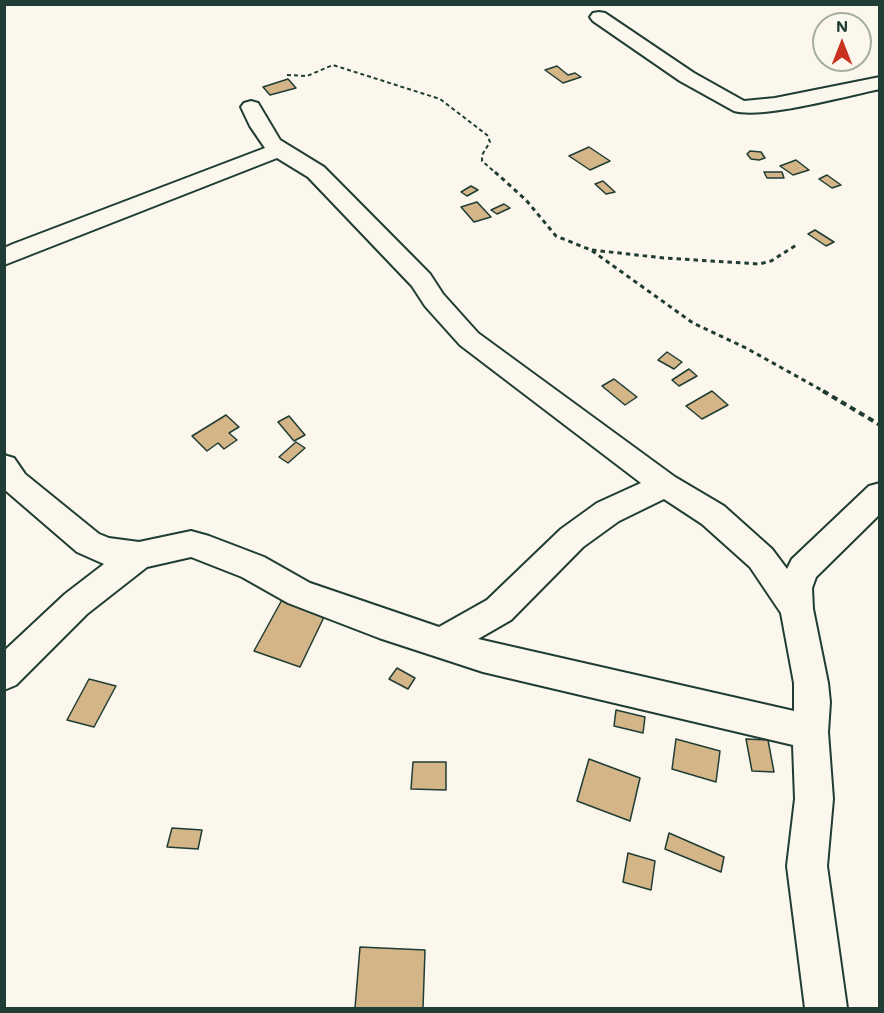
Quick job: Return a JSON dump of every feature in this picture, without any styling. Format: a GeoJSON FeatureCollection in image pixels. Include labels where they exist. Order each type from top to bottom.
{"type":"FeatureCollection","features":[{"type":"Feature","properties":{"kind":"street"},"geometry":{"type":"LineString","coordinates":[[599,17],[687,77],[741,107],[775,104],[879,83]]}},
{"type":"Feature","properties":{"kind":"street"},"geometry":{"type":"LineString","coordinates":[[251,107],[260,126],[280,150],[316,172],[421,280],[434,300],[469,339],[665,485],[713,514],[770,570],[797,609]]}},
{"type":"Feature","properties":{"kind":"street"},"geometry":{"type":"LineString","coordinates":[[4,258],[21,249],[280,150]]}},
{"type":"Feature","properties":{"kind":"street"},"geometry":{"type":"LineString","coordinates":[[4,466],[15,482],[88,543],[106,551],[139,555],[191,544],[253,567],[299,593],[483,656],[810,732]]}},
{"type":"Feature","properties":{"kind":"street"},"geometry":{"type":"LineString","coordinates":[[441,643],[499,610],[572,538],[608,512],[665,485]]}},
{"type":"Feature","properties":{"kind":"street"},"geometry":{"type":"LineString","coordinates":[[826,1008],[807,866],[814,799],[810,732],[812,683],[797,609],[796,588],[803,569],[879,495]]}},
{"type":"Feature","properties":{"kind":"street"},"geometry":{"type":"LineString","coordinates":[[4,674],[76,604],[139,555]]}},
{"type":"Feature","properties":{"kind":"path"},"geometry":{"type":"LineString","coordinates":[[287,75],[307,76],[326,67],[335,66],[440,99],[486,135],[490,143],[482,155],[482,161],[526,200],[556,236],[591,250],[693,322],[746,348],[836,398],[879,425]]}},
{"type":"Feature","properties":{"kind":"path"},"geometry":{"type":"LineString","coordinates":[[591,250],[674,259],[759,264],[771,261],[798,244]]}},
{"type":"Feature","properties":{"kind":"building"},"geometry":{"type":"Polygon","coordinates":[[[557,66],[568,75],[575,73],[581,77],[563,83],[545,70],[557,66]]]}},
{"type":"Feature","properties":{"kind":"building"},"geometry":{"type":"Polygon","coordinates":[[[288,79],[296,88],[270,95],[263,87],[288,79]]]}},
{"type":"Feature","properties":{"kind":"building"},"geometry":{"type":"Polygon","coordinates":[[[589,147],[610,161],[590,170],[569,156],[589,147]]]}},
{"type":"Feature","properties":{"kind":"building"},"geometry":{"type":"Polygon","coordinates":[[[750,151],[761,152],[765,158],[751,159],[747,154],[750,151]]]}},
{"type":"Feature","properties":{"kind":"building"},"geometry":{"type":"Polygon","coordinates":[[[796,160],[809,170],[793,175],[780,166],[796,160]]]}},
{"type":"Feature","properties":{"kind":"building"},"geometry":{"type":"Polygon","coordinates":[[[764,172],[782,172],[784,178],[767,178],[764,172]]]}},
{"type":"Feature","properties":{"kind":"building"},"geometry":{"type":"Polygon","coordinates":[[[827,175],[841,185],[832,188],[819,179],[827,175]]]}},
{"type":"Feature","properties":{"kind":"building"},"geometry":{"type":"Polygon","coordinates":[[[603,181],[615,192],[606,194],[595,184],[603,181]]]}},
{"type":"Feature","properties":{"kind":"building"},"geometry":{"type":"Polygon","coordinates":[[[471,186],[478,190],[467,196],[461,192],[471,186]]]}},
{"type":"Feature","properties":{"kind":"building"},"geometry":{"type":"Polygon","coordinates":[[[477,202],[491,217],[474,222],[461,207],[477,202]]]}},
{"type":"Feature","properties":{"kind":"building"},"geometry":{"type":"Polygon","coordinates":[[[504,204],[510,208],[497,214],[491,210],[504,204]]]}},
{"type":"Feature","properties":{"kind":"building"},"geometry":{"type":"Polygon","coordinates":[[[815,230],[834,242],[826,246],[808,234],[815,230]]]}},
{"type":"Feature","properties":{"kind":"building"},"geometry":{"type":"Polygon","coordinates":[[[667,352],[682,362],[674,369],[658,360],[667,352]]]}},
{"type":"Feature","properties":{"kind":"building"},"geometry":{"type":"Polygon","coordinates":[[[689,369],[697,376],[679,386],[672,380],[689,369]]]}},
{"type":"Feature","properties":{"kind":"building"},"geometry":{"type":"Polygon","coordinates":[[[614,379],[637,397],[625,405],[602,386],[614,379]]]}},
{"type":"Feature","properties":{"kind":"building"},"geometry":{"type":"Polygon","coordinates":[[[712,391],[728,405],[702,419],[686,406],[712,391]]]}},
{"type":"Feature","properties":{"kind":"building"},"geometry":{"type":"Polygon","coordinates":[[[226,415],[239,427],[229,433],[237,440],[224,449],[218,443],[207,451],[192,436],[226,415]]]}},
{"type":"Feature","properties":{"kind":"building"},"geometry":{"type":"Polygon","coordinates":[[[289,416],[305,435],[294,441],[278,422],[289,416]]]}},
{"type":"Feature","properties":{"kind":"building"},"geometry":{"type":"Polygon","coordinates":[[[296,442],[305,448],[288,463],[279,457],[296,442]]]}},
{"type":"Feature","properties":{"kind":"building"},"geometry":{"type":"Polygon","coordinates":[[[283,598],[326,613],[300,667],[254,651],[283,598]]]}},
{"type":"Feature","properties":{"kind":"building"},"geometry":{"type":"Polygon","coordinates":[[[397,668],[415,678],[408,689],[389,679],[397,668]]]}},
{"type":"Feature","properties":{"kind":"building"},"geometry":{"type":"Polygon","coordinates":[[[89,679],[116,686],[94,727],[67,720],[89,679]]]}},
{"type":"Feature","properties":{"kind":"building"},"geometry":{"type":"Polygon","coordinates":[[[616,710],[645,717],[643,733],[614,726],[616,710]]]}},
{"type":"Feature","properties":{"kind":"building"},"geometry":{"type":"Polygon","coordinates":[[[676,739],[720,751],[716,782],[672,769],[676,739]]]}},
{"type":"Feature","properties":{"kind":"building"},"geometry":{"type":"Polygon","coordinates":[[[746,739],[768,740],[774,772],[752,771],[746,739]]]}},
{"type":"Feature","properties":{"kind":"building"},"geometry":{"type":"Polygon","coordinates":[[[589,759],[640,778],[630,821],[577,801],[589,759]]]}},
{"type":"Feature","properties":{"kind":"building"},"geometry":{"type":"Polygon","coordinates":[[[413,762],[446,762],[446,790],[411,789],[413,762]]]}},
{"type":"Feature","properties":{"kind":"building"},"geometry":{"type":"Polygon","coordinates":[[[172,828],[202,830],[198,849],[167,847],[172,828]]]}},
{"type":"Feature","properties":{"kind":"building"},"geometry":{"type":"Polygon","coordinates":[[[669,833],[724,857],[721,872],[665,849],[669,833]]]}},
{"type":"Feature","properties":{"kind":"building"},"geometry":{"type":"Polygon","coordinates":[[[628,853],[655,861],[651,890],[623,882],[628,853]]]}},
{"type":"Feature","properties":{"kind":"building"},"geometry":{"type":"Polygon","coordinates":[[[360,947],[425,950],[423,1008],[355,1008],[360,947]]]}}]}
